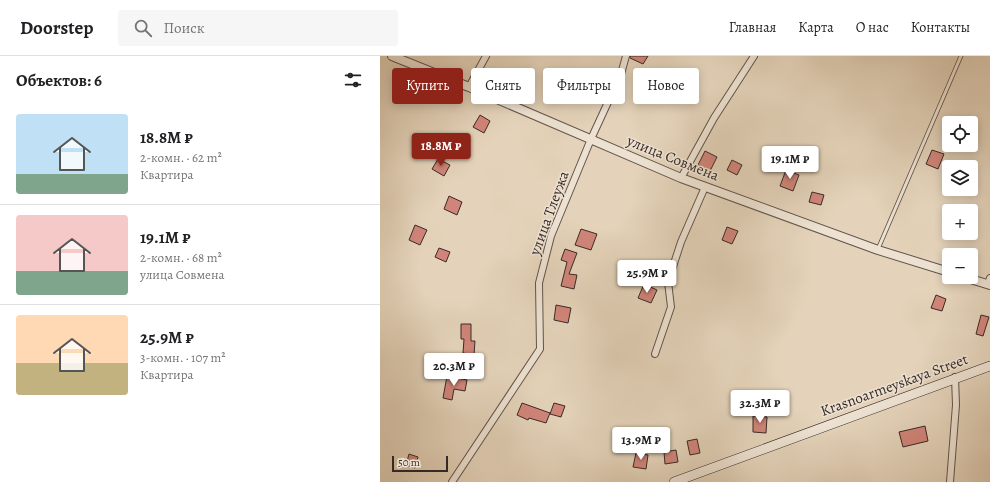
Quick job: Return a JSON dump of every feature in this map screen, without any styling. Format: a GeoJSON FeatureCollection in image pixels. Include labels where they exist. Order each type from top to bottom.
{"type":"FeatureCollection","features":[{"type":"Feature","properties":{"kind":"main road","name":"Krasnoarmeyskaya Street"},"geometry":{"type":"LineString","coordinates":[[674,482],[955,377],[990,366]]}},
{"type":"Feature","properties":{"kind":"street","name":"улица Совмена"},"geometry":{"type":"LineString","coordinates":[[392,56],[470,86],[681,178],[878,250],[942,270]]}},
{"type":"Feature","properties":{"kind":"street"},"geometry":{"type":"LineString","coordinates":[[470,86],[486,56]]}},
{"type":"Feature","properties":{"kind":"street","name":"улица Тлеужа"},"geometry":{"type":"LineString","coordinates":[[452,482],[540,349],[539,283],[551,236],[591,139],[621,74],[626,56]]}},
{"type":"Feature","properties":{"kind":"street"},"geometry":{"type":"LineString","coordinates":[[681,178],[714,118],[754,56]]}},
{"type":"Feature","properties":{"kind":"street"},"geometry":{"type":"LineString","coordinates":[[655,354],[671,307],[668,295],[670,277],[681,242],[705,187]]}},
{"type":"Feature","properties":{"kind":"street"},"geometry":{"type":"LineString","coordinates":[[978,280],[989,283]]}},
{"type":"Feature","properties":{"kind":"street"},"geometry":{"type":"LineString","coordinates":[[950,482],[956,404],[955,377]]}},
{"type":"Feature","properties":{"kind":"lane"},"geometry":{"type":"LineString","coordinates":[[878,250],[961,56]]}},
{"type":"Feature","properties":{"kind":"building"},"geometry":{"type":"Polygon","coordinates":[[[630,56],[648,56],[643,64],[630,58],[630,56]]]}},
{"type":"Feature","properties":{"kind":"building"},"geometry":{"type":"Polygon","coordinates":[[[480,115],[490,121],[484,133],[473,127],[480,115]]]}},
{"type":"Feature","properties":{"kind":"building"},"geometry":{"type":"Polygon","coordinates":[[[932,150],[944,154],[938,169],[926,164],[932,150]]]}},
{"type":"Feature","properties":{"kind":"building"},"geometry":{"type":"Polygon","coordinates":[[[705,151],[717,157],[709,173],[697,167],[705,151]]]}},
{"type":"Feature","properties":{"kind":"building"},"geometry":{"type":"Polygon","coordinates":[[[438,159],[450,165],[444,176],[432,169],[438,159]]]}},
{"type":"Feature","properties":{"kind":"building"},"geometry":{"type":"Polygon","coordinates":[[[732,160],[742,165],[737,175],[727,170],[732,160]]]}},
{"type":"Feature","properties":{"kind":"building"},"geometry":{"type":"Polygon","coordinates":[[[786,170],[799,175],[793,191],[780,186],[786,170]]]}},
{"type":"Feature","properties":{"kind":"building"},"geometry":{"type":"Polygon","coordinates":[[[812,192],[824,195],[821,205],[809,202],[812,192]]]}},
{"type":"Feature","properties":{"kind":"building"},"geometry":{"type":"Polygon","coordinates":[[[449,196],[462,202],[457,215],[444,209],[449,196]]]}},
{"type":"Feature","properties":{"kind":"building"},"geometry":{"type":"Polygon","coordinates":[[[415,225],[427,230],[420,245],[409,240],[415,225]]]}},
{"type":"Feature","properties":{"kind":"building"},"geometry":{"type":"Polygon","coordinates":[[[727,227],[738,231],[732,244],[722,240],[727,227]]]}},
{"type":"Feature","properties":{"kind":"building"},"geometry":{"type":"Polygon","coordinates":[[[581,229],[597,234],[591,250],[575,245],[581,229]]]}},
{"type":"Feature","properties":{"kind":"building"},"geometry":{"type":"Polygon","coordinates":[[[439,248],[450,252],[446,262],[435,257],[439,248]]]}},
{"type":"Feature","properties":{"kind":"building"},"geometry":{"type":"Polygon","coordinates":[[[565,249],[577,253],[569,274],[577,275],[574,289],[561,286],[567,262],[561,260],[565,249]]]}},
{"type":"Feature","properties":{"kind":"building"},"geometry":{"type":"Polygon","coordinates":[[[644,284],[657,290],[651,303],[638,298],[644,284]]]}},
{"type":"Feature","properties":{"kind":"building"},"geometry":{"type":"Polygon","coordinates":[[[936,295],[946,299],[942,311],[931,308],[936,295]]]}},
{"type":"Feature","properties":{"kind":"building"},"geometry":{"type":"Polygon","coordinates":[[[556,305],[571,308],[568,323],[554,320],[556,305]]]}},
{"type":"Feature","properties":{"kind":"building"},"geometry":{"type":"Polygon","coordinates":[[[981,315],[989,317],[983,336],[976,334],[981,315]]]}},
{"type":"Feature","properties":{"kind":"building"},"geometry":{"type":"Polygon","coordinates":[[[461,324],[471,324],[471,341],[475,341],[474,355],[463,353],[464,339],[461,339],[461,324]]]}},
{"type":"Feature","properties":{"kind":"building"},"geometry":{"type":"Polygon","coordinates":[[[447,376],[467,380],[465,391],[454,389],[452,400],[443,398],[447,376]]]}},
{"type":"Feature","properties":{"kind":"building"},"geometry":{"type":"Polygon","coordinates":[[[522,403],[550,413],[546,423],[529,418],[528,420],[517,415],[522,403]]]}},
{"type":"Feature","properties":{"kind":"building"},"geometry":{"type":"Polygon","coordinates":[[[554,403],[565,406],[561,417],[550,414],[554,403]]]}},
{"type":"Feature","properties":{"kind":"building"},"geometry":{"type":"Polygon","coordinates":[[[753,416],[767,417],[766,433],[753,432],[753,416]]]}},
{"type":"Feature","properties":{"kind":"building"},"geometry":{"type":"Polygon","coordinates":[[[925,426],[928,441],[903,447],[899,432],[925,426]]]}},
{"type":"Feature","properties":{"kind":"building"},"geometry":{"type":"Polygon","coordinates":[[[697,439],[700,453],[690,455],[687,441],[697,439]]]}},
{"type":"Feature","properties":{"kind":"building"},"geometry":{"type":"Polygon","coordinates":[[[676,450],[678,462],[665,464],[664,452],[676,450]]]}},
{"type":"Feature","properties":{"kind":"building"},"geometry":{"type":"Polygon","coordinates":[[[636,453],[648,455],[646,469],[633,467],[636,453]]]}},
{"type":"Feature","properties":{"kind":"building"},"geometry":{"type":"Polygon","coordinates":[[[409,454],[418,457],[415,468],[406,465],[409,454]]]}}]}
